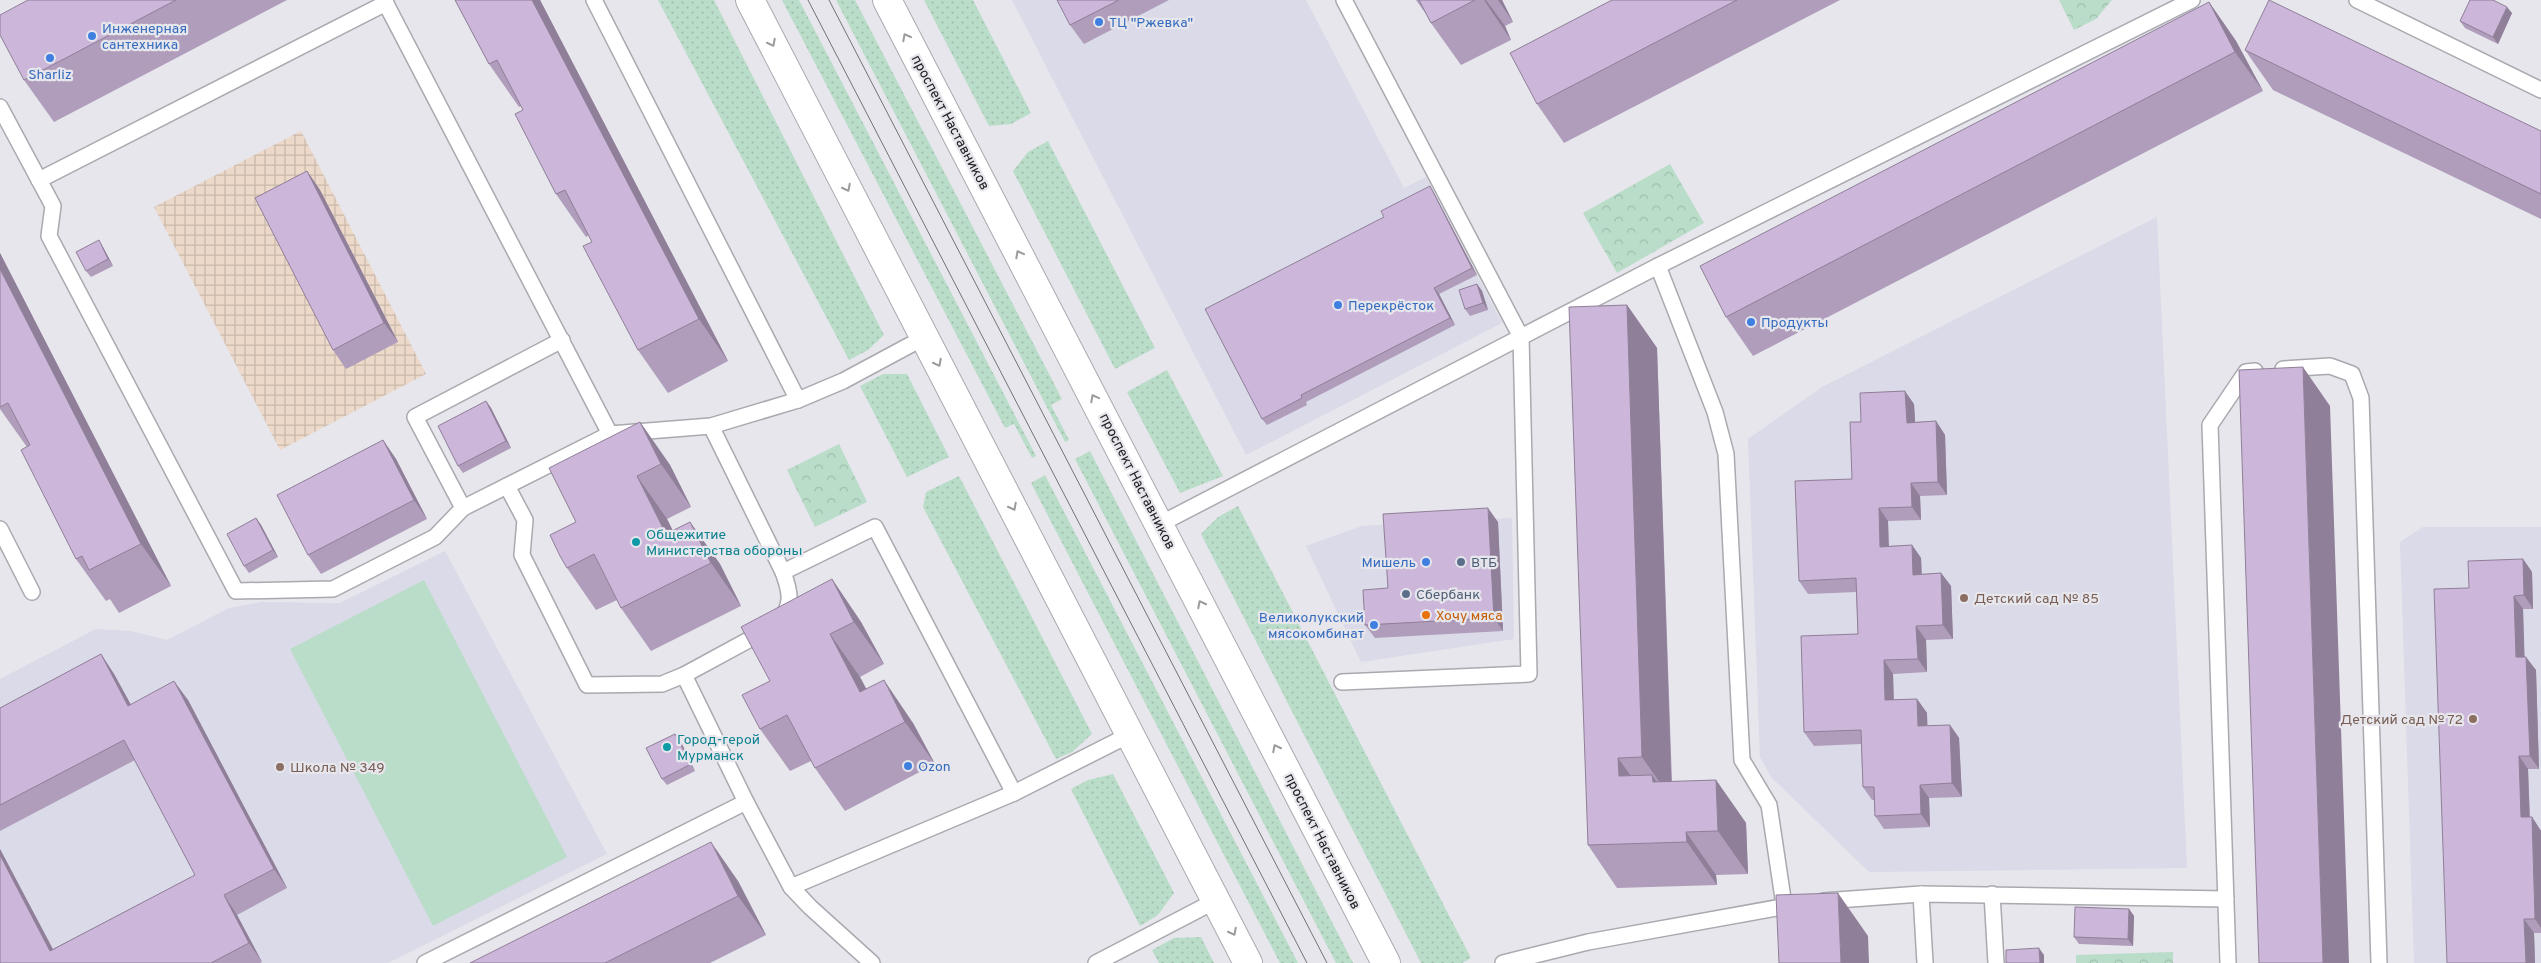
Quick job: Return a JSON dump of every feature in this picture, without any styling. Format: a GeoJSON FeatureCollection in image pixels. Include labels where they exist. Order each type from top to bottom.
{"type":"FeatureCollection","features":[{"type":"Feature","properties":{"kind":"main road"},"geometry":{"type":"LineString","coordinates":[[750,0],[1248,963]]}},
{"type":"Feature","properties":{"kind":"main road","name":"проспект Наставников"},"geometry":{"type":"LineString","coordinates":[[887,0],[1386,963]]}},
{"type":"Feature","properties":{"kind":"lane"},"geometry":{"type":"LineString","coordinates":[[594,0],[798,400]]}},
{"type":"Feature","properties":{"kind":"lane"},"geometry":{"type":"LineString","coordinates":[[1342,682],[1529,674],[1521,337],[1344,0]]}},
{"type":"Feature","properties":{"kind":"lane"},"geometry":{"type":"LineString","coordinates":[[1160,524],[1658,266],[2192,0]]}},
{"type":"Feature","properties":{"kind":"lane"},"geometry":{"type":"LineString","coordinates":[[2357,0],[2541,90]]}},
{"type":"Feature","properties":{"kind":"lane"},"geometry":{"type":"LineString","coordinates":[[39,180],[385,2],[610,434]]}},
{"type":"Feature","properties":{"kind":"lane"},"geometry":{"type":"LineString","coordinates":[[0,106],[53,206],[49,236],[236,591],[333,589],[435,536],[463,508],[610,434],[711,426],[798,400],[843,381],[925,337]]}},
{"type":"Feature","properties":{"kind":"lane"},"geometry":{"type":"LineString","coordinates":[[1658,266],[1715,412],[1726,454],[1742,760],[1769,805],[1784,905]]}},
{"type":"Feature","properties":{"kind":"lane"},"geometry":{"type":"LineString","coordinates":[[463,508],[415,417],[562,340]]}},
{"type":"Feature","properties":{"kind":"lane"},"geometry":{"type":"LineString","coordinates":[[2228,963],[2210,425],[2246,372],[2330,366],[2352,374],[2361,398],[2379,963]]}},
{"type":"Feature","properties":{"kind":"lane"},"geometry":{"type":"LineString","coordinates":[[507,486],[525,520],[522,554],[587,685],[662,684],[778,624],[788,611],[790,591],[784,572],[711,426]]}},
{"type":"Feature","properties":{"kind":"lane"},"geometry":{"type":"LineString","coordinates":[[784,572],[876,527],[1014,793]]}},
{"type":"Feature","properties":{"kind":"lane"},"geometry":{"type":"LineString","coordinates":[[0,529],[32,592]]}},
{"type":"Feature","properties":{"kind":"lane"},"geometry":{"type":"LineString","coordinates":[[684,674],[746,802],[791,887],[810,907],[872,963]]}},
{"type":"Feature","properties":{"kind":"lane"},"geometry":{"type":"LineString","coordinates":[[791,887],[1014,793],[1131,734]]}},
{"type":"Feature","properties":{"kind":"lane"},"geometry":{"type":"LineString","coordinates":[[425,963],[746,802]]}},
{"type":"Feature","properties":{"kind":"lane"},"geometry":{"type":"LineString","coordinates":[[1921,894],[1925,963]]}},
{"type":"Feature","properties":{"kind":"lane"},"geometry":{"type":"LineString","coordinates":[[1503,963],[1588,942],[1784,905],[1921,894],[2226,899]]}},
{"type":"Feature","properties":{"kind":"lane"},"geometry":{"type":"LineString","coordinates":[[1992,894],[1996,963]]}},
{"type":"Feature","properties":{"kind":"lane"},"geometry":{"type":"LineString","coordinates":[[1096,963],[1217,900]]}},
{"type":"Feature","properties":{"kind":"shaded area"},"geometry":{"type":"Polygon","coordinates":[[[1012,0],[1306,0],[1404,188],[1426,177],[1502,323],[1246,455],[1012,0]]]}},
{"type":"Feature","properties":{"kind":"shaded area"},"geometry":{"type":"Polygon","coordinates":[[[301,131],[426,374],[280,450],[154,207],[301,131]]]}},
{"type":"Feature","properties":{"kind":"shaded area","name":"Детский сад № 85"},"geometry":{"type":"Polygon","coordinates":[[[2157,217],[2187,868],[1869,872],[1771,777],[1760,757],[1748,439],[1822,387],[2157,217]]]}},
{"type":"Feature","properties":{"kind":"shaded area"},"geometry":{"type":"Polygon","coordinates":[[[1512,518],[1514,639],[1361,662],[1306,546],[1362,526],[1512,518]]]}},
{"type":"Feature","properties":{"kind":"shaded area","name":"Детский сад № 72"},"geometry":{"type":"Polygon","coordinates":[[[2423,527],[2541,527],[2541,963],[2414,963],[2400,542],[2423,527]]]}},
{"type":"Feature","properties":{"kind":"shaded area","name":"Школа № 349"},"geometry":{"type":"Polygon","coordinates":[[[445,551],[607,854],[388,963],[0,963],[0,679],[96,629],[131,631],[167,640],[229,608],[262,602],[340,603],[445,551]]]}},
{"type":"Feature","properties":{"kind":"green space"},"geometry":{"type":"Polygon","coordinates":[[[658,0],[714,0],[884,335],[868,350],[849,360],[658,0]]]}},
{"type":"Feature","properties":{"kind":"green space"},"geometry":{"type":"Polygon","coordinates":[[[782,0],[799,0],[1036,456],[1032,458],[1014,424],[1005,428],[782,0]]]}},
{"type":"Feature","properties":{"kind":"green space"},"geometry":{"type":"Polygon","coordinates":[[[836,0],[855,0],[1062,399],[1051,405],[1069,440],[1065,442],[836,0]]]}},
{"type":"Feature","properties":{"kind":"green space"},"geometry":{"type":"Polygon","coordinates":[[[924,0],[973,0],[1031,113],[1011,124],[989,126],[924,0]]]}},
{"type":"Feature","properties":{"kind":"green space"},"geometry":{"type":"Polygon","coordinates":[[[2059,0],[2112,0],[2096,19],[2074,30],[2059,0]]]}},
{"type":"Feature","properties":{"kind":"green space"},"geometry":{"type":"Polygon","coordinates":[[[1048,141],[1155,348],[1115,369],[1013,171],[1028,152],[1048,141]]]}},
{"type":"Feature","properties":{"kind":"green space"},"geometry":{"type":"Polygon","coordinates":[[[1670,164],[1704,223],[1617,273],[1583,213],[1670,164]]]}},
{"type":"Feature","properties":{"kind":"green space"},"geometry":{"type":"Polygon","coordinates":[[[1167,370],[1223,476],[1180,493],[1127,392],[1167,370]]]}},
{"type":"Feature","properties":{"kind":"green space"},"geometry":{"type":"Polygon","coordinates":[[[883,374],[907,374],[949,457],[907,477],[860,386],[883,374]]]}},
{"type":"Feature","properties":{"kind":"green space"},"geometry":{"type":"Polygon","coordinates":[[[839,444],[867,502],[815,527],[787,470],[839,444]]]}},
{"type":"Feature","properties":{"kind":"green space"},"geometry":{"type":"Polygon","coordinates":[[[1090,451],[1353,963],[1336,963],[1075,459],[1090,451]]]}},
{"type":"Feature","properties":{"kind":"green space"},"geometry":{"type":"Polygon","coordinates":[[[1045,475],[1298,963],[1280,963],[1031,483],[1045,475]]]}},
{"type":"Feature","properties":{"kind":"green space"},"geometry":{"type":"Polygon","coordinates":[[[959,476],[1092,734],[1072,752],[1056,759],[923,507],[926,492],[959,476]]]}},
{"type":"Feature","properties":{"kind":"green space"},"geometry":{"type":"Polygon","coordinates":[[[1238,506],[1471,958],[1462,963],[1421,963],[1201,534],[1218,517],[1238,506]]]}},
{"type":"Feature","properties":{"kind":"green space"},"geometry":{"type":"Polygon","coordinates":[[[424,580],[567,857],[433,926],[290,649],[424,580]]]}},
{"type":"Feature","properties":{"kind":"green space"},"geometry":{"type":"Polygon","coordinates":[[[1113,774],[1174,893],[1158,915],[1140,926],[1071,789],[1088,780],[1113,774]]]}},
{"type":"Feature","properties":{"kind":"green space"},"geometry":{"type":"Polygon","coordinates":[[[1201,937],[1214,963],[1159,963],[1152,950],[1174,938],[1201,937]]]}},
{"type":"Feature","properties":{"kind":"green space"},"geometry":{"type":"Polygon","coordinates":[[[2173,952],[2173,963],[2076,963],[2076,955],[2173,952]]]}},
{"type":"Feature","properties":{"kind":"building"},"geometry":{"type":"Polygon","coordinates":[[[28,0],[176,0],[24,80],[0,35],[0,15],[28,0]]]}},
{"type":"Feature","properties":{"kind":"building"},"geometry":{"type":"Polygon","coordinates":[[[455,0],[532,0],[699,319],[638,350],[583,246],[592,242],[565,190],[556,194],[515,114],[523,110],[497,60],[489,64],[455,0]]]}},
{"type":"Feature","properties":{"kind":"building"},"geometry":{"type":"Polygon","coordinates":[[[1057,0],[1119,0],[1070,25],[1057,0]]]}},
{"type":"Feature","properties":{"kind":"building"},"geometry":{"type":"Polygon","coordinates":[[[1419,0],[1475,0],[1431,23],[1419,0]]]}},
{"type":"Feature","properties":{"kind":"building"},"geometry":{"type":"Polygon","coordinates":[[[1612,0],[1737,0],[1537,104],[1510,53],[1612,0]]]}},
{"type":"Feature","properties":{"kind":"building"},"geometry":{"type":"Polygon","coordinates":[[[2269,0],[2541,131],[2541,194],[2245,50],[2269,0]]]}},
{"type":"Feature","properties":{"kind":"building"},"geometry":{"type":"Polygon","coordinates":[[[2470,0],[2493,0],[2507,7],[2493,37],[2460,21],[2470,0]]]}},
{"type":"Feature","properties":{"kind":"building"},"geometry":{"type":"Polygon","coordinates":[[[2209,2],[2235,52],[1726,317],[1700,266],[2209,2]]]}},
{"type":"Feature","properties":{"kind":"building"},"geometry":{"type":"Polygon","coordinates":[[[307,171],[384,323],[333,350],[255,198],[307,171]]]}},
{"type":"Feature","properties":{"kind":"building","name":"Перекрёсток"},"geometry":{"type":"Polygon","coordinates":[[[1430,186],[1472,268],[1434,288],[1450,318],[1301,395],[1302,398],[1262,419],[1205,309],[1384,217],[1381,211],[1430,186]]]}},
{"type":"Feature","properties":{"kind":"building"},"geometry":{"type":"Polygon","coordinates":[[[99,240],[108,259],[86,271],[76,252],[99,240]]]}},
{"type":"Feature","properties":{"kind":"building"},"geometry":{"type":"Polygon","coordinates":[[[0,269],[141,544],[89,570],[82,556],[76,559],[21,450],[30,445],[8,403],[0,407],[0,269]]]}},
{"type":"Feature","properties":{"kind":"building"},"geometry":{"type":"Polygon","coordinates":[[[1477,284],[1483,303],[1465,309],[1459,290],[1477,284]]]}},
{"type":"Feature","properties":{"kind":"building"},"geometry":{"type":"Polygon","coordinates":[[[1627,305],[1642,757],[1618,758],[1619,776],[1652,775],[1653,782],[1716,780],[1718,831],[1686,832],[1687,842],[1588,845],[1569,307],[1627,305]]]}},
{"type":"Feature","properties":{"kind":"building"},"geometry":{"type":"Polygon","coordinates":[[[2303,367],[2323,963],[2259,963],[2239,370],[2303,367]]]}},
{"type":"Feature","properties":{"kind":"building"},"geometry":{"type":"Polygon","coordinates":[[[1905,391],[1907,423],[1936,421],[1938,482],[1911,483],[1912,507],[1879,508],[1880,547],[1912,545],[1913,575],[1941,573],[1943,625],[1916,626],[1918,659],[1884,660],[1885,700],[1917,699],[1918,726],[1950,725],[1952,783],[1920,785],[1921,814],[1875,816],[1874,787],[1863,787],[1861,730],[1804,732],[1801,636],[1858,634],[1856,578],[1799,581],[1795,481],[1852,479],[1850,422],[1861,422],[1860,393],[1905,391]]]}},
{"type":"Feature","properties":{"kind":"building"},"geometry":{"type":"Polygon","coordinates":[[[486,401],[506,441],[458,466],[438,426],[486,401]]]}},
{"type":"Feature","properties":{"kind":"building"},"geometry":{"type":"Polygon","coordinates":[[[640,422],[661,464],[637,476],[666,534],[690,522],[711,563],[621,608],[594,554],[567,568],[560,556],[550,535],[576,522],[549,468],[640,422]]]}},
{"type":"Feature","properties":{"kind":"building"},"geometry":{"type":"Polygon","coordinates":[[[383,440],[414,500],[308,555],[277,495],[383,440]]]}},
{"type":"Feature","properties":{"kind":"building"},"geometry":{"type":"Polygon","coordinates":[[[1488,508],[1494,618],[1365,625],[1363,590],[1388,588],[1383,514],[1488,508]]]}},
{"type":"Feature","properties":{"kind":"building"},"geometry":{"type":"Polygon","coordinates":[[[256,518],[273,550],[244,566],[227,534],[256,518]]]}},
{"type":"Feature","properties":{"kind":"building"},"geometry":{"type":"Polygon","coordinates":[[[2523,559],[2524,595],[2514,596],[2516,657],[2526,657],[2530,756],[2519,756],[2521,817],[2532,817],[2535,919],[2524,919],[2526,963],[2447,963],[2434,589],[2469,588],[2468,561],[2523,559]]]}},
{"type":"Feature","properties":{"kind":"building"},"geometry":{"type":"Polygon","coordinates":[[[832,579],[854,622],[830,634],[860,692],[884,680],[905,722],[815,768],[787,715],[760,729],[742,695],[770,681],[741,627],[832,579]]]}},
{"type":"Feature","properties":{"kind":"building"},"geometry":{"type":"Polygon","coordinates":[[[101,654],[128,706],[174,681],[274,869],[224,895],[249,943],[211,963],[0,963],[0,855],[50,951],[195,875],[124,740],[0,805],[0,708],[101,654]]]}},
{"type":"Feature","properties":{"kind":"building"},"geometry":{"type":"Polygon","coordinates":[[[675,734],[691,764],[662,779],[646,748],[675,734]]]}},
{"type":"Feature","properties":{"kind":"building"},"geometry":{"type":"Polygon","coordinates":[[[711,842],[738,896],[605,963],[470,963],[711,842]]]}},
{"type":"Feature","properties":{"kind":"building"},"geometry":{"type":"Polygon","coordinates":[[[1838,893],[1841,963],[1779,963],[1776,895],[1838,893]]]}},
{"type":"Feature","properties":{"kind":"building"},"geometry":{"type":"Polygon","coordinates":[[[2075,907],[2129,909],[2128,939],[2074,937],[2075,907]]]}},
{"type":"Feature","properties":{"kind":"building"},"geometry":{"type":"Polygon","coordinates":[[[2039,948],[2040,963],[2006,963],[2006,950],[2039,948]]]}},
{"type":"Feature","properties":{"kind":"tram line"},"geometry":{"type":"LineString","coordinates":[[808,0],[1307,963]]}},
{"type":"Feature","properties":{"kind":"tram line"},"geometry":{"type":"LineString","coordinates":[[829,0],[1327,963]]}},
{"type":"Feature","properties":{"kind":"place","name":"ТЦ \"Ржевка\""},"geometry":{"type":"Point","coordinates":[1099,22]}},
{"type":"Feature","properties":{"kind":"place","name":"Инженерная сантехника"},"geometry":{"type":"Point","coordinates":[92,36]}},
{"type":"Feature","properties":{"kind":"place","name":"Sharliz"},"geometry":{"type":"Point","coordinates":[50,58]}},
{"type":"Feature","properties":{"kind":"place","name":"Перекрёсток"},"geometry":{"type":"Point","coordinates":[1338,305]}},
{"type":"Feature","properties":{"kind":"place","name":"Продукты"},"geometry":{"type":"Point","coordinates":[1751,322]}},
{"type":"Feature","properties":{"kind":"place","name":"Общежитие Министерства обороны"},"geometry":{"type":"Point","coordinates":[636,542]}},
{"type":"Feature","properties":{"kind":"place","name":"Мишель"},"geometry":{"type":"Point","coordinates":[1426,562]}},
{"type":"Feature","properties":{"kind":"place","name":"ВТБ"},"geometry":{"type":"Point","coordinates":[1461,562]}},
{"type":"Feature","properties":{"kind":"place","name":"Сбербанк"},"geometry":{"type":"Point","coordinates":[1406,594]}},
{"type":"Feature","properties":{"kind":"place","name":"Детский сад № 85"},"geometry":{"type":"Point","coordinates":[1964,598]}},
{"type":"Feature","properties":{"kind":"place","name":"Хочу мяса"},"geometry":{"type":"Point","coordinates":[1426,615]}},
{"type":"Feature","properties":{"kind":"place","name":"Великолукский мясокомбинат"},"geometry":{"type":"Point","coordinates":[1374,625]}},
{"type":"Feature","properties":{"kind":"place","name":"Детский сад № 72"},"geometry":{"type":"Point","coordinates":[2473,719]}},
{"type":"Feature","properties":{"kind":"place","name":"Город-герой Мурманск"},"geometry":{"type":"Point","coordinates":[667,747]}},
{"type":"Feature","properties":{"kind":"place","name":"Ozon"},"geometry":{"type":"Point","coordinates":[908,766]}},
{"type":"Feature","properties":{"kind":"place","name":"Школа № 349"},"geometry":{"type":"Point","coordinates":[280,767]}}]}
